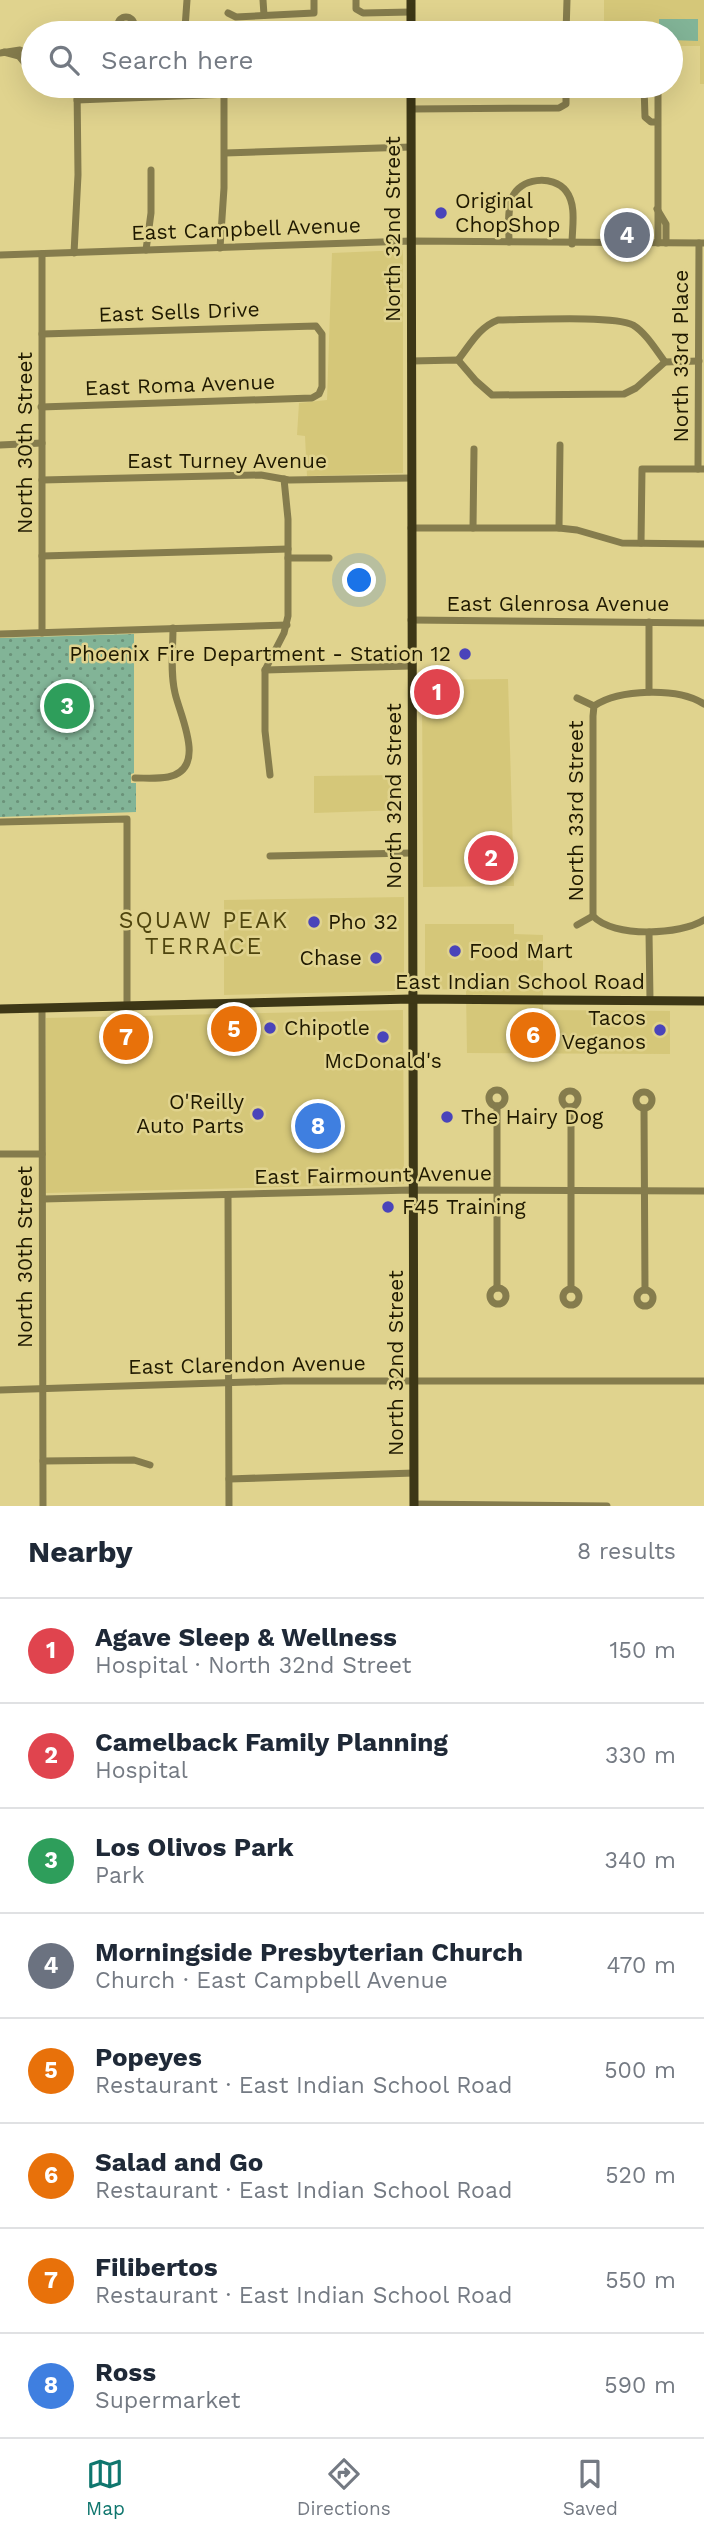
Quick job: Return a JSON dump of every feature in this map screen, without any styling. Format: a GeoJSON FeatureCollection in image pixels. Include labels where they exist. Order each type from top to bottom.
{"type":"FeatureCollection","features":[{"type":"Feature","properties":{"kind":"main road"},"geometry":{"type":"LineString","coordinates":[[411,0],[411,21]]}},
{"type":"Feature","properties":{"kind":"main road","name":"North 32nd Street"},"geometry":{"type":"LineString","coordinates":[[411,98],[414,1505]]}},
{"type":"Feature","properties":{"kind":"main road","name":"East Indian School Road"},"geometry":{"type":"LineString","coordinates":[[0,1009],[411,999],[704,1000]]}},
{"type":"Feature","properties":{"kind":"street"},"geometry":{"type":"LineString","coordinates":[[186,21],[187,0]]}},
{"type":"Feature","properties":{"kind":"street"},"geometry":{"type":"LineString","coordinates":[[263,0],[264,15]]}},
{"type":"Feature","properties":{"kind":"street"},"geometry":{"type":"LineString","coordinates":[[228,13],[236,17],[314,13],[314,0]]}},
{"type":"Feature","properties":{"kind":"street"},"geometry":{"type":"LineString","coordinates":[[356,0],[356,9],[363,13],[411,12]]}},
{"type":"Feature","properties":{"kind":"street"},"geometry":{"type":"LineString","coordinates":[[566,0],[566,21]]}},
{"type":"Feature","properties":{"kind":"street"},"geometry":{"type":"LineString","coordinates":[[2,52],[21,58]]}},
{"type":"Feature","properties":{"kind":"street"},"geometry":{"type":"LineString","coordinates":[[74,253],[78,201],[77,100],[126,98]]}},
{"type":"Feature","properties":{"kind":"street"},"geometry":{"type":"LineString","coordinates":[[220,248],[225,153],[224,98]]}},
{"type":"Feature","properties":{"kind":"street"},"geometry":{"type":"LineString","coordinates":[[411,109],[559,108],[566,104],[566,98]]}},
{"type":"Feature","properties":{"kind":"street","name":"North 33rd Place"},"geometry":{"type":"LineString","coordinates":[[644,98],[645,117],[651,122],[657,122]]}},
{"type":"Feature","properties":{"kind":"street","name":"North 33rd Place"},"geometry":{"type":"LineString","coordinates":[[658,98],[656,208],[661,220],[662,243]]}},
{"type":"Feature","properties":{"kind":"street"},"geometry":{"type":"LineString","coordinates":[[225,153],[411,147]]}},
{"type":"Feature","properties":{"kind":"street"},"geometry":{"type":"LineString","coordinates":[[146,250],[151,213],[151,170]]}},
{"type":"Feature","properties":{"kind":"street"},"geometry":{"type":"LineString","coordinates":[[509,242],[512,197],[520,186],[539,180],[555,182],[566,190],[572,204],[572,244]]}},
{"type":"Feature","properties":{"kind":"street","name":"East Campbell Avenue"},"geometry":{"type":"LineString","coordinates":[[0,255],[411,242],[702,243]]}},
{"type":"Feature","properties":{"kind":"street","name":"North 33rd Place"},"geometry":{"type":"LineString","coordinates":[[701,469],[699,361],[702,243]]}},
{"type":"Feature","properties":{"kind":"street","name":"North 30th Street"},"geometry":{"type":"LineString","coordinates":[[42,254],[42,633]]}},
{"type":"Feature","properties":{"kind":"street"},"geometry":{"type":"LineString","coordinates":[[458,360],[488,323],[498,320],[589,320],[619,321],[632,325],[665,362]]}},
{"type":"Feature","properties":{"kind":"street","name":"East Sells Drive"},"geometry":{"type":"LineString","coordinates":[[42,334],[316,326],[322,334],[322,387],[319,394]]}},
{"type":"Feature","properties":{"kind":"street"},"geometry":{"type":"LineString","coordinates":[[411,361],[458,360]]}},
{"type":"Feature","properties":{"kind":"street"},"geometry":{"type":"LineString","coordinates":[[458,360],[476,382],[492,395],[624,394],[636,388],[665,362],[699,361]]}},
{"type":"Feature","properties":{"kind":"street","name":"East Roma Avenue"},"geometry":{"type":"LineString","coordinates":[[41,407],[312,398],[319,394]]}},
{"type":"Feature","properties":{"kind":"street"},"geometry":{"type":"LineString","coordinates":[[0,445],[42,443]]}},
{"type":"Feature","properties":{"kind":"street"},"geometry":{"type":"LineString","coordinates":[[559,528],[560,445]]}},
{"type":"Feature","properties":{"kind":"street"},"geometry":{"type":"LineString","coordinates":[[473,528],[474,449]]}},
{"type":"Feature","properties":{"kind":"street"},"geometry":{"type":"LineString","coordinates":[[641,543],[642,468],[701,469]]}},
{"type":"Feature","properties":{"kind":"street","name":"East Turney Avenue"},"geometry":{"type":"LineString","coordinates":[[42,480],[261,475],[284,479],[411,478]]}},
{"type":"Feature","properties":{"kind":"street"},"geometry":{"type":"LineString","coordinates":[[270,775],[265,731],[265,670],[287,625],[288,519],[284,479]]}},
{"type":"Feature","properties":{"kind":"street"},"geometry":{"type":"LineString","coordinates":[[411,528],[559,528],[578,530],[622,543],[704,544]]}},
{"type":"Feature","properties":{"kind":"street"},"geometry":{"type":"LineString","coordinates":[[42,555],[288,549]]}},
{"type":"Feature","properties":{"kind":"street"},"geometry":{"type":"LineString","coordinates":[[288,558],[329,558]]}},
{"type":"Feature","properties":{"kind":"street","name":"East Glenrosa Avenue"},"geometry":{"type":"LineString","coordinates":[[411,620],[704,623]]}},
{"type":"Feature","properties":{"kind":"street"},"geometry":{"type":"LineString","coordinates":[[649,622],[649,692],[679,695],[704,704]]}},
{"type":"Feature","properties":{"kind":"street"},"geometry":{"type":"LineString","coordinates":[[0,634],[287,625]]}},
{"type":"Feature","properties":{"kind":"street"},"geometry":{"type":"LineString","coordinates":[[135,778],[170,777],[182,770],[189,757],[189,741],[173,686],[173,628]]}},
{"type":"Feature","properties":{"kind":"street"},"geometry":{"type":"LineString","coordinates":[[265,670],[411,666]]}},
{"type":"Feature","properties":{"kind":"street","name":"North 33rd Street"},"geometry":{"type":"LineString","coordinates":[[594,706],[602,700],[649,692]]}},
{"type":"Feature","properties":{"kind":"street","name":"North 33rd Street"},"geometry":{"type":"LineString","coordinates":[[576,698],[594,706]]}},
{"type":"Feature","properties":{"kind":"street","name":"North 33rd Street"},"geometry":{"type":"LineString","coordinates":[[594,706],[593,916],[608,926],[649,932]]}},
{"type":"Feature","properties":{"kind":"street"},"geometry":{"type":"LineString","coordinates":[[0,822],[127,820],[127,1006]]}},
{"type":"Feature","properties":{"kind":"street"},"geometry":{"type":"LineString","coordinates":[[270,856],[411,853]]}},
{"type":"Feature","properties":{"kind":"street","name":"North 33rd Street"},"geometry":{"type":"LineString","coordinates":[[576,925],[593,916]]}},
{"type":"Feature","properties":{"kind":"street"},"geometry":{"type":"LineString","coordinates":[[650,1000],[649,932],[694,926],[704,920]]}},
{"type":"Feature","properties":{"kind":"street","name":"North 30th Street"},"geometry":{"type":"LineString","coordinates":[[42,1008],[43,1506]]}},
{"type":"Feature","properties":{"kind":"street"},"geometry":{"type":"LineString","coordinates":[[497,1106],[497,1289]]}},
{"type":"Feature","properties":{"kind":"street"},"geometry":{"type":"LineString","coordinates":[[571,1107],[571,1289]]}},
{"type":"Feature","properties":{"kind":"street"},"geometry":{"type":"LineString","coordinates":[[644,1108],[645,1290]]}},
{"type":"Feature","properties":{"kind":"street"},"geometry":{"type":"LineString","coordinates":[[0,1154],[42,1154]]}},
{"type":"Feature","properties":{"kind":"street","name":"East Fairmount Avenue"},"geometry":{"type":"LineString","coordinates":[[43,1199],[412,1190],[704,1191]]}},
{"type":"Feature","properties":{"kind":"street"},"geometry":{"type":"LineString","coordinates":[[229,1195],[229,1506]]}},
{"type":"Feature","properties":{"kind":"street","name":"East Clarendon Avenue"},"geometry":{"type":"LineString","coordinates":[[0,1390],[229,1382],[704,1381]]}},
{"type":"Feature","properties":{"kind":"street"},"geometry":{"type":"LineString","coordinates":[[43,1461],[134,1460],[150,1465]]}},
{"type":"Feature","properties":{"kind":"street"},"geometry":{"type":"LineString","coordinates":[[229,1479],[414,1473]]}},
{"type":"Feature","properties":{"kind":"street"},"geometry":{"type":"LineString","coordinates":[[414,1505],[607,1506]]}},
{"type":"Feature","properties":{"kind":"shaded area"},"geometry":{"type":"Polygon","coordinates":[[[604,0],[704,0],[704,84],[700,84],[700,46],[683,46],[683,21],[604,21],[604,0]]]}},
{"type":"Feature","properties":{"kind":"shaded area"},"geometry":{"type":"Polygon","coordinates":[[[403,250],[403,473],[307,476],[305,436],[297,435],[299,403],[327,400],[332,253],[403,250]]]}},
{"type":"Feature","properties":{"kind":"shaded area"},"geometry":{"type":"Polygon","coordinates":[[[508,679],[514,886],[423,887],[422,680],[508,679]]]}},
{"type":"Feature","properties":{"kind":"shaded area"},"geometry":{"type":"Polygon","coordinates":[[[402,775],[403,810],[314,813],[314,776],[402,775]]]}},
{"type":"Feature","properties":{"kind":"shaded area"},"geometry":{"type":"Polygon","coordinates":[[[404,897],[404,979],[399,991],[224,995],[224,900],[404,897]]]}},
{"type":"Feature","properties":{"kind":"shaded area"},"geometry":{"type":"Polygon","coordinates":[[[425,924],[514,924],[514,934],[543,935],[543,1010],[670,1011],[670,1054],[467,1053],[466,990],[429,989],[425,985],[425,924]]]}},
{"type":"Feature","properties":{"kind":"shaded area"},"geometry":{"type":"Polygon","coordinates":[[[403,1010],[404,1184],[46,1193],[46,1018],[403,1010]]]}},
{"type":"Feature","properties":{"kind":"green space"},"geometry":{"type":"Polygon","coordinates":[[[698,19],[698,41],[683,40],[683,21],[659,21],[698,19]]]}},
{"type":"Feature","properties":{"kind":"green space"},"geometry":{"type":"Polygon","coordinates":[[[134,634],[134,773],[131,774],[131,783],[136,783],[136,812],[0,817],[0,638],[134,634]]]}},
{"type":"Feature","properties":{"kind":"place","name":"Original ChopShop"},"geometry":{"type":"Point","coordinates":[441,213]}},
{"type":"Feature","properties":{"kind":"place","name":"Morningside Presbyterian Church"},"geometry":{"type":"Point","coordinates":[627,235]}},
{"type":"Feature","properties":{"kind":"place","name":"Phoenix Fire Department - Station 12"},"geometry":{"type":"Point","coordinates":[465,654]}},
{"type":"Feature","properties":{"kind":"place","name":"Agave Sleep & Wellness"},"geometry":{"type":"Point","coordinates":[437,692]}},
{"type":"Feature","properties":{"kind":"place","name":"Los Olivos Park"},"geometry":{"type":"Point","coordinates":[67,706]}},
{"type":"Feature","properties":{"kind":"place","name":"Camelback Family Planning"},"geometry":{"type":"Point","coordinates":[491,858]}},
{"type":"Feature","properties":{"kind":"place","name":"Pho 32"},"geometry":{"type":"Point","coordinates":[314,922]}},
{"type":"Feature","properties":{"kind":"place","name":"Food Mart"},"geometry":{"type":"Point","coordinates":[455,951]}},
{"type":"Feature","properties":{"kind":"place","name":"Chase"},"geometry":{"type":"Point","coordinates":[376,958]}},
{"type":"Feature","properties":{"kind":"place","name":"Chipotle"},"geometry":{"type":"Point","coordinates":[270,1028]}},
{"type":"Feature","properties":{"kind":"place","name":"Popeyes"},"geometry":{"type":"Point","coordinates":[234,1029]}},
{"type":"Feature","properties":{"kind":"place","name":"Tacos Veganos"},"geometry":{"type":"Point","coordinates":[660,1030]}},
{"type":"Feature","properties":{"kind":"place","name":"Salad and Go"},"geometry":{"type":"Point","coordinates":[533,1035]}},
{"type":"Feature","properties":{"kind":"place","name":"Filibertos"},"geometry":{"type":"Point","coordinates":[126,1037]}},
{"type":"Feature","properties":{"kind":"place","name":"McDonald's"},"geometry":{"type":"Point","coordinates":[383,1037]}},
{"type":"Feature","properties":{"kind":"place","name":"O'Reilly Auto Parts"},"geometry":{"type":"Point","coordinates":[258,1114]}},
{"type":"Feature","properties":{"kind":"place","name":"The Hairy Dog"},"geometry":{"type":"Point","coordinates":[447,1117]}},
{"type":"Feature","properties":{"kind":"place","name":"Ross"},"geometry":{"type":"Point","coordinates":[318,1126]}},
{"type":"Feature","properties":{"kind":"place","name":"F45 Training"},"geometry":{"type":"Point","coordinates":[388,1207]}},
{"type":"Feature","properties":{"kind":"district","name":"SQUAW PEAK TERRACE"},"geometry":{"type":"Point","coordinates":[204,933]}}]}
